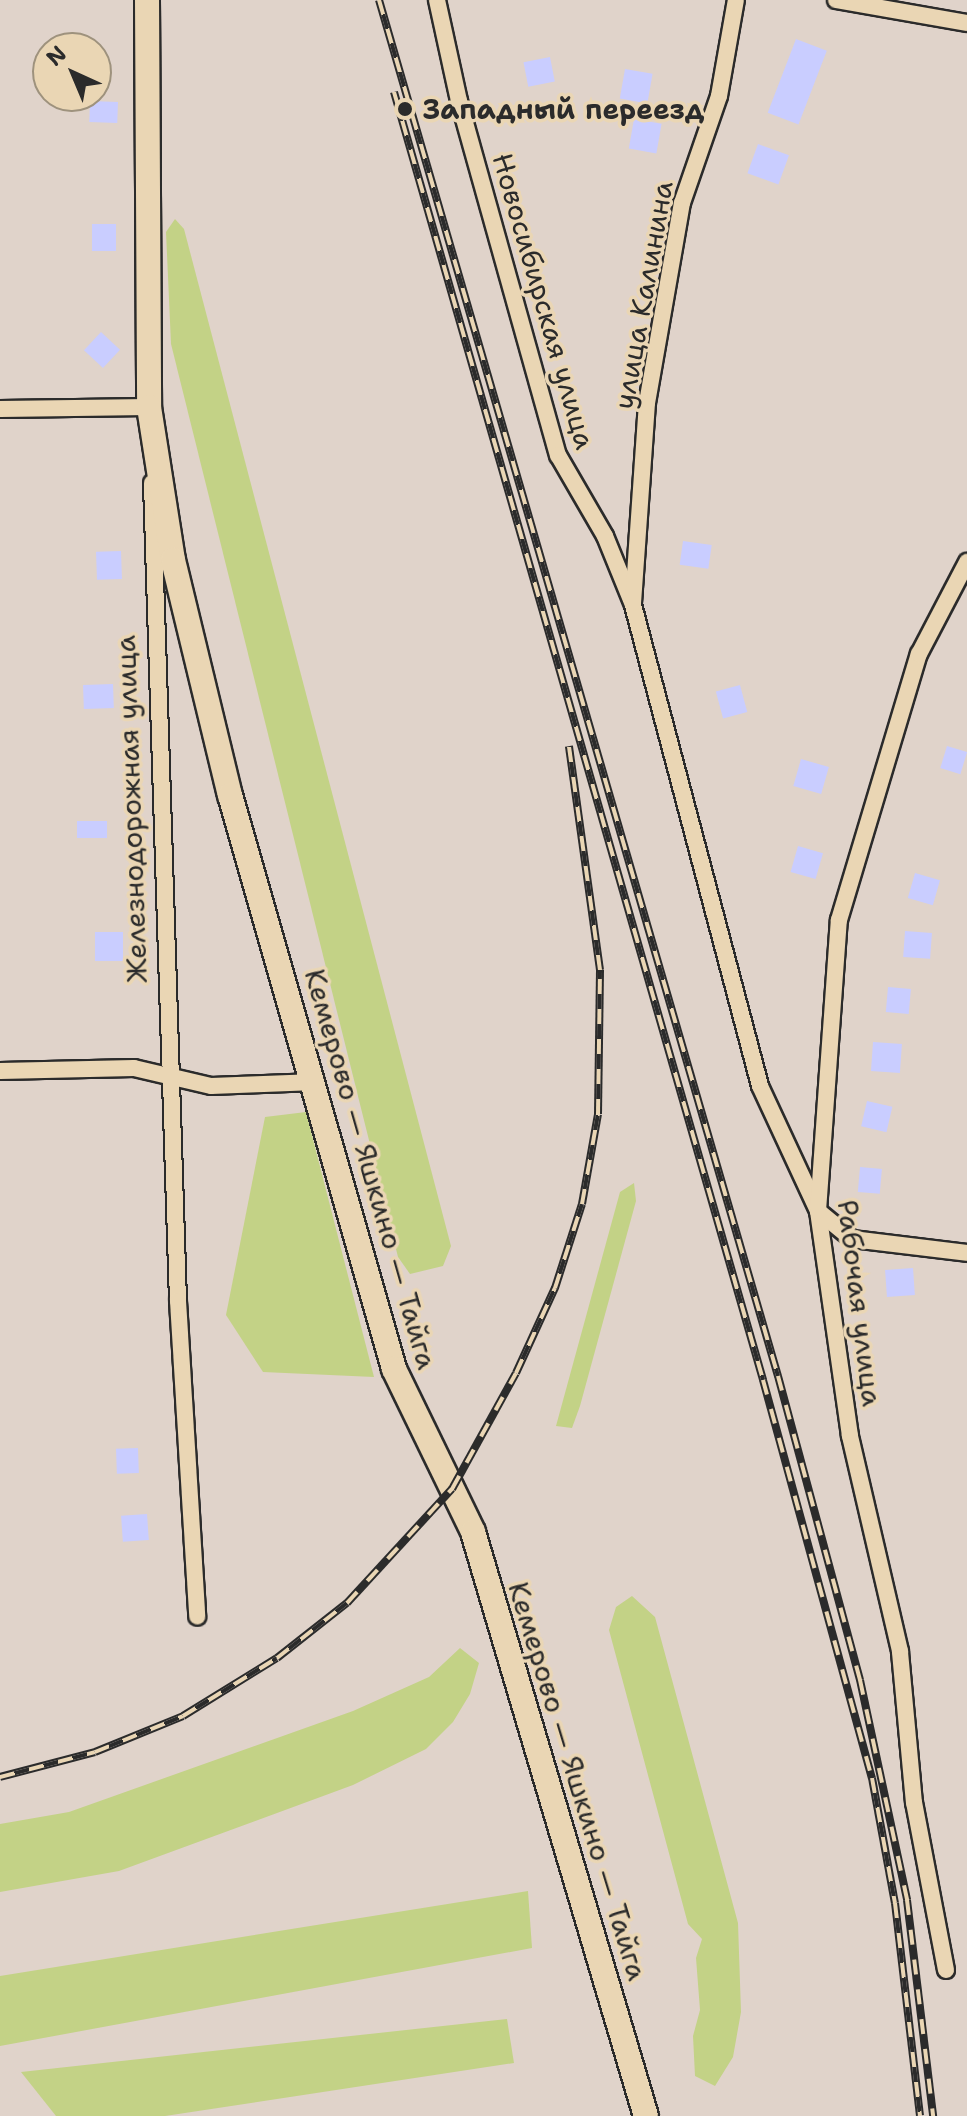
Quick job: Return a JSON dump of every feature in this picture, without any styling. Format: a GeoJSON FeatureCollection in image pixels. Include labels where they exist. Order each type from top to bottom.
{"type":"FeatureCollection","features":[{"type":"Feature","properties":{"kind":"main road","name":"Железнодорожная улица"},"geometry":{"type":"LineString","coordinates":[[147,0],[149,407]]}},
{"type":"Feature","properties":{"kind":"main road","name":"Кемерово — Яшкино — Тайга"},"geometry":{"type":"LineString","coordinates":[[149,407],[173,560],[230,795],[316,1082],[394,1369],[473,1532],[646,2116]]}},
{"type":"Feature","properties":{"kind":"street","name":"Новосибирская улица"},"geometry":{"type":"LineString","coordinates":[[437,0],[459,101],[558,455],[605,536],[633,605]]}},
{"type":"Feature","properties":{"kind":"street","name":"улица Калинина"},"geometry":{"type":"LineString","coordinates":[[633,605],[652,372],[682,203],[719,96],[736,0]]}},
{"type":"Feature","properties":{"kind":"street"},"geometry":{"type":"LineString","coordinates":[[836,0],[967,23]]}},
{"type":"Feature","properties":{"kind":"street"},"geometry":{"type":"LineString","coordinates":[[0,409],[149,407]]}},
{"type":"Feature","properties":{"kind":"street","name":"Железнодорожная улица"},"geometry":{"type":"LineString","coordinates":[[149,407],[170,1073],[197,1616]]}},
{"type":"Feature","properties":{"kind":"street","name":"Рабочая улица"},"geometry":{"type":"LineString","coordinates":[[946,1970],[914,1803],[900,1651],[850,1436],[818,1211],[839,920],[919,654],[967,562]]}},
{"type":"Feature","properties":{"kind":"street"},"geometry":{"type":"LineString","coordinates":[[633,605],[760,1086],[818,1211],[852,1239],[967,1253]]}},
{"type":"Feature","properties":{"kind":"street"},"geometry":{"type":"LineString","coordinates":[[0,1071],[134,1068],[170,1073],[211,1086],[316,1082]]}},
{"type":"Feature","properties":{"kind":"green space"},"geometry":{"type":"Polygon","coordinates":[[[175,219],[184,229],[451,1246],[443,1266],[410,1274],[398,1257],[171,344],[166,232],[175,219]]]}},
{"type":"Feature","properties":{"kind":"green space"},"geometry":{"type":"Polygon","coordinates":[[[306,1112],[374,1377],[263,1372],[226,1315],[265,1117],[306,1112]]]}},
{"type":"Feature","properties":{"kind":"green space"},"geometry":{"type":"Polygon","coordinates":[[[634,1183],[636,1201],[580,1406],[572,1428],[556,1426],[620,1192],[634,1183]]]}},
{"type":"Feature","properties":{"kind":"green space"},"geometry":{"type":"Polygon","coordinates":[[[632,1596],[655,1617],[738,1923],[741,2012],[733,2057],[715,2086],[695,2076],[693,2036],[700,2010],[696,1958],[702,1939],[688,1924],[609,1630],[616,1607],[632,1596]]]}},
{"type":"Feature","properties":{"kind":"green space"},"geometry":{"type":"Polygon","coordinates":[[[460,1648],[479,1663],[470,1694],[453,1722],[426,1749],[353,1785],[119,1871],[0,1892],[0,1824],[69,1812],[353,1711],[429,1677],[460,1648]]]}},
{"type":"Feature","properties":{"kind":"green space"},"geometry":{"type":"Polygon","coordinates":[[[528,1891],[532,1948],[0,2046],[0,1976],[528,1891]]]}},
{"type":"Feature","properties":{"kind":"green space"},"geometry":{"type":"Polygon","coordinates":[[[507,2019],[514,2063],[165,2116],[56,2116],[21,2072],[507,2019]]]}},
{"type":"Feature","properties":{"kind":"building"},"geometry":{"type":"Polygon","coordinates":[[[796,39],[827,51],[798,125],[768,113],[796,39]]]}},
{"type":"Feature","properties":{"kind":"building"},"geometry":{"type":"Polygon","coordinates":[[[550,57],[555,82],[528,87],[523,62],[550,57]]]}},
{"type":"Feature","properties":{"kind":"building"},"geometry":{"type":"Polygon","coordinates":[[[625,69],[653,74],[647,103],[620,99],[625,69]]]}},
{"type":"Feature","properties":{"kind":"building"},"geometry":{"type":"Polygon","coordinates":[[[112,102],[118,102],[117,123],[89,122],[90,112],[112,112],[112,102]]]}},
{"type":"Feature","properties":{"kind":"building"},"geometry":{"type":"Polygon","coordinates":[[[634,119],[662,124],[656,153],[629,149],[634,119]]]}},
{"type":"Feature","properties":{"kind":"building"},"geometry":{"type":"Polygon","coordinates":[[[758,144],[789,155],[778,184],[747,173],[758,144]]]}},
{"type":"Feature","properties":{"kind":"building"},"geometry":{"type":"Polygon","coordinates":[[[92,224],[116,224],[116,251],[92,251],[92,224]]]}},
{"type":"Feature","properties":{"kind":"building"},"geometry":{"type":"Polygon","coordinates":[[[101,332],[120,350],[103,368],[84,350],[101,332]]]}},
{"type":"Feature","properties":{"kind":"building"},"geometry":{"type":"Polygon","coordinates":[[[683,541],[712,545],[708,569],[680,565],[683,541]]]}},
{"type":"Feature","properties":{"kind":"building"},"geometry":{"type":"Polygon","coordinates":[[[121,551],[122,579],[97,580],[96,552],[121,551]]]}},
{"type":"Feature","properties":{"kind":"building"},"geometry":{"type":"Polygon","coordinates":[[[113,684],[114,708],[84,709],[83,685],[113,684]]]}},
{"type":"Feature","properties":{"kind":"building"},"geometry":{"type":"Polygon","coordinates":[[[740,685],[747,712],[723,719],[716,691],[740,685]]]}},
{"type":"Feature","properties":{"kind":"building"},"geometry":{"type":"Polygon","coordinates":[[[947,746],[967,752],[960,774],[940,768],[947,746]]]}},
{"type":"Feature","properties":{"kind":"building"},"geometry":{"type":"Polygon","coordinates":[[[801,759],[829,767],[821,794],[793,786],[801,759]]]}},
{"type":"Feature","properties":{"kind":"building"},"geometry":{"type":"Polygon","coordinates":[[[77,821],[107,821],[107,838],[77,838],[77,821]]]}},
{"type":"Feature","properties":{"kind":"building"},"geometry":{"type":"Polygon","coordinates":[[[798,846],[823,853],[816,879],[791,872],[798,846]]]}},
{"type":"Feature","properties":{"kind":"building"},"geometry":{"type":"Polygon","coordinates":[[[915,873],[940,880],[933,905],[908,898],[915,873]]]}},
{"type":"Feature","properties":{"kind":"building"},"geometry":{"type":"Polygon","coordinates":[[[905,931],[932,933],[930,959],[903,957],[905,931]]]}},
{"type":"Feature","properties":{"kind":"building"},"geometry":{"type":"Polygon","coordinates":[[[95,932],[123,932],[123,961],[95,961],[95,932]]]}},
{"type":"Feature","properties":{"kind":"building"},"geometry":{"type":"Polygon","coordinates":[[[888,987],[911,989],[909,1014],[886,1012],[888,987]]]}},
{"type":"Feature","properties":{"kind":"building"},"geometry":{"type":"Polygon","coordinates":[[[873,1042],[902,1044],[900,1073],[871,1071],[873,1042]]]}},
{"type":"Feature","properties":{"kind":"building"},"geometry":{"type":"Polygon","coordinates":[[[867,1101],[892,1107],[886,1132],[861,1126],[867,1101]]]}},
{"type":"Feature","properties":{"kind":"building"},"geometry":{"type":"Polygon","coordinates":[[[860,1167],[882,1169],[880,1194],[858,1192],[860,1167]]]}},
{"type":"Feature","properties":{"kind":"building"},"geometry":{"type":"Polygon","coordinates":[[[913,1268],[915,1295],[887,1297],[885,1270],[913,1268]]]}},
{"type":"Feature","properties":{"kind":"building"},"geometry":{"type":"Polygon","coordinates":[[[138,1448],[139,1473],[117,1474],[116,1449],[138,1448]]]}},
{"type":"Feature","properties":{"kind":"building"},"geometry":{"type":"Polygon","coordinates":[[[147,1514],[149,1540],[123,1542],[121,1516],[147,1514]]]}},
{"type":"Feature","properties":{"kind":"railway"},"geometry":{"type":"LineString","coordinates":[[379,0],[778,1376],[860,1680],[907,1900],[933,2116]]}},
{"type":"Feature","properties":{"kind":"railway"},"geometry":{"type":"LineString","coordinates":[[394,92],[763,1380],[872,1778],[895,1903],[920,2116]]}},
{"type":"Feature","properties":{"kind":"railway"},"geometry":{"type":"LineString","coordinates":[[0,1777],[95,1752],[183,1716],[277,1658],[347,1603],[452,1489],[516,1373],[555,1288],[582,1204],[598,1114],[600,970],[569,746]]}},
{"type":"Feature","properties":{"kind":"place","name":"Западный переезд"},"geometry":{"type":"Point","coordinates":[405,109]}}]}
